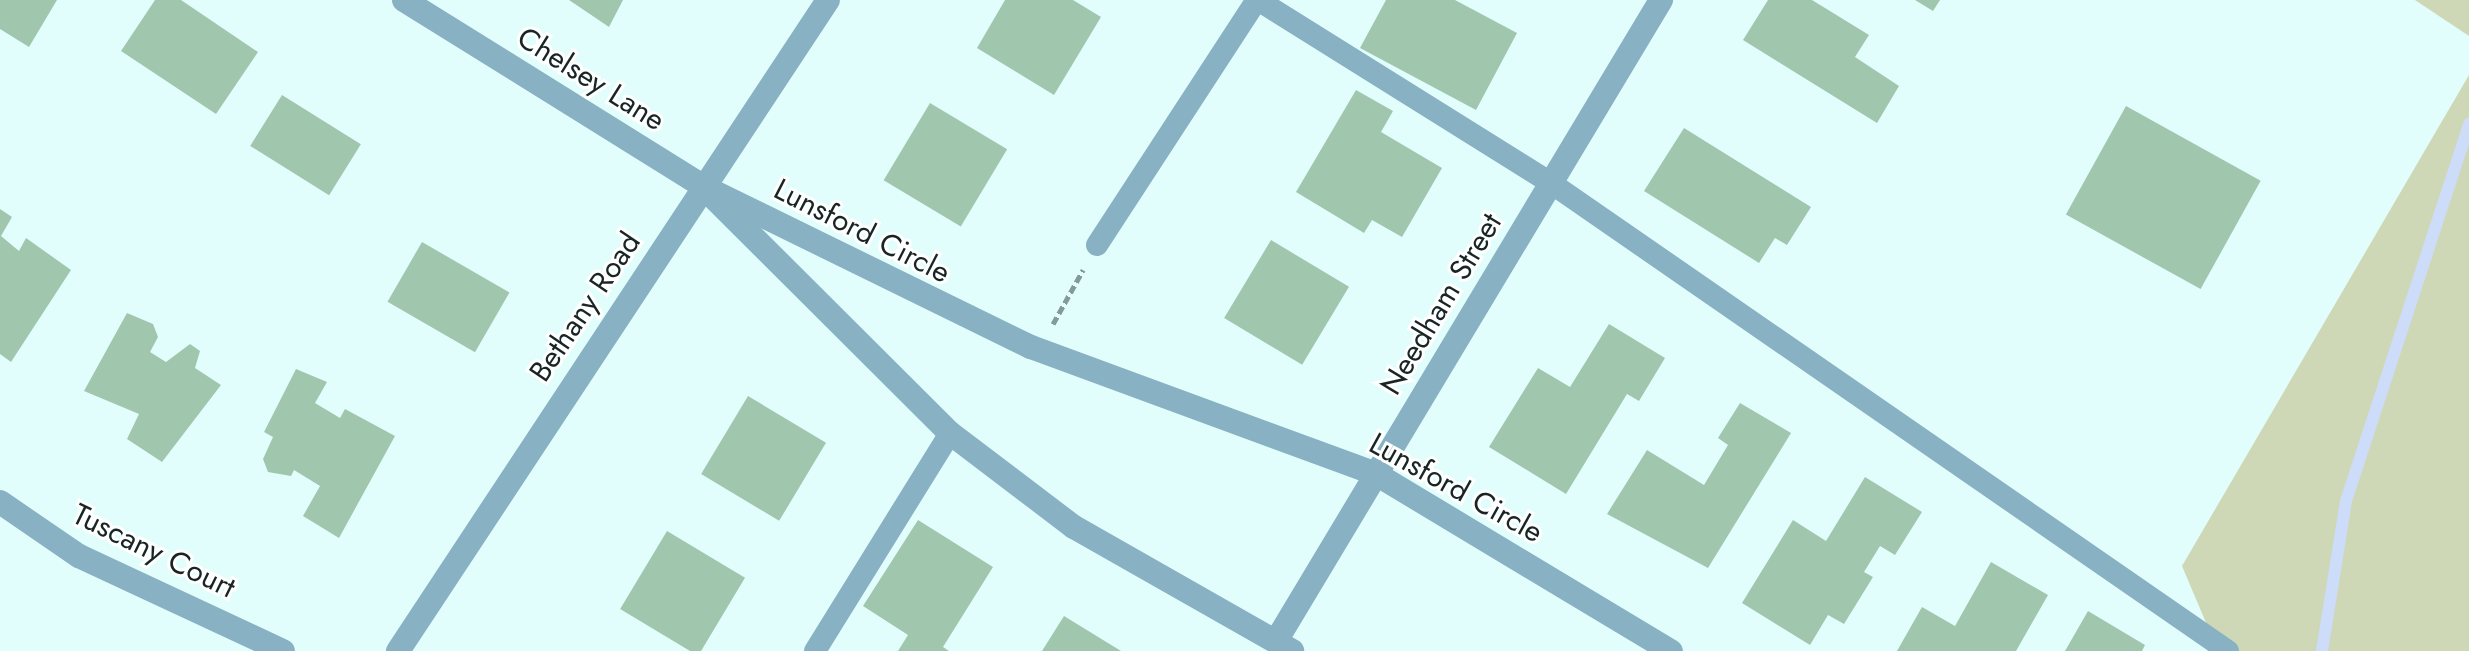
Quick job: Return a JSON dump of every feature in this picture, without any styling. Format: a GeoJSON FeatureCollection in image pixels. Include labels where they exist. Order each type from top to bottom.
{"type":"FeatureCollection","features":[{"type":"Feature","properties":{"kind":"street","name":"Chelsey Lane"},"geometry":{"type":"LineString","coordinates":[[404,0],[704,187]]}},
{"type":"Feature","properties":{"kind":"street","name":"Bethany Road"},"geometry":{"type":"LineString","coordinates":[[398,651],[828,0]]}},
{"type":"Feature","properties":{"kind":"street","name":"Needham Street"},"geometry":{"type":"LineString","coordinates":[[1284,646],[1376,474],[1661,0]]}},
{"type":"Feature","properties":{"kind":"street","name":"Lunsford Circle"},"geometry":{"type":"LineString","coordinates":[[704,187],[1039,351],[1376,474],[1671,651]]}},
{"type":"Feature","properties":{"kind":"street","name":"Lunsford Circle"},"geometry":{"type":"LineString","coordinates":[[704,187],[950,433],[1074,527],[1284,646]]}},
{"type":"Feature","properties":{"kind":"street","name":"Tuscany Court"},"geometry":{"type":"LineString","coordinates":[[0,502],[79,556],[283,651]]}},
{"type":"Feature","properties":{"kind":"lane"},"geometry":{"type":"LineString","coordinates":[[1097,245],[1257,0],[1551,183],[2228,651]]}},
{"type":"Feature","properties":{"kind":"lane"},"geometry":{"type":"LineString","coordinates":[[815,651],[950,433]]}},
{"type":"Feature","properties":{"kind":"path"},"geometry":{"type":"LineString","coordinates":[[1039,351],[1097,245]]}},
{"type":"Feature","properties":{"kind":"green space"},"geometry":{"type":"Polygon","coordinates":[[[2415,0],[2469,0],[2469,36],[2415,0]]]}},
{"type":"Feature","properties":{"kind":"green space"},"geometry":{"type":"Polygon","coordinates":[[[2469,75],[2469,651],[2218,651],[2182,566],[2469,75]]]}},
{"type":"Feature","properties":{"kind":"building"},"geometry":{"type":"Polygon","coordinates":[[[0,0],[57,0],[29,47],[0,29],[0,0]]]}},
{"type":"Feature","properties":{"kind":"building"},"geometry":{"type":"Polygon","coordinates":[[[155,0],[181,0],[258,52],[216,114],[121,51],[155,0]]]}},
{"type":"Feature","properties":{"kind":"building"},"geometry":{"type":"Polygon","coordinates":[[[569,0],[623,0],[609,27],[569,0]]]}},
{"type":"Feature","properties":{"kind":"building"},"geometry":{"type":"Polygon","coordinates":[[[1005,0],[1073,0],[1101,17],[1054,95],[977,48],[1005,0]]]}},
{"type":"Feature","properties":{"kind":"building"},"geometry":{"type":"Polygon","coordinates":[[[1386,0],[1455,0],[1517,33],[1476,110],[1360,48],[1386,0]]]}},
{"type":"Feature","properties":{"kind":"building"},"geometry":{"type":"Polygon","coordinates":[[[1768,0],[1812,0],[1869,35],[1855,57],[1899,86],[1877,123],[1743,40],[1768,0]]]}},
{"type":"Feature","properties":{"kind":"building"},"geometry":{"type":"Polygon","coordinates":[[[1915,0],[1940,0],[1933,11],[1915,0]]]}},
{"type":"Feature","properties":{"kind":"building"},"geometry":{"type":"Polygon","coordinates":[[[1356,90],[1393,111],[1381,132],[1442,168],[1402,237],[1372,220],[1364,233],[1296,192],[1356,90]]]}},
{"type":"Feature","properties":{"kind":"building"},"geometry":{"type":"Polygon","coordinates":[[[282,95],[361,144],[329,195],[250,146],[282,95]]]}},
{"type":"Feature","properties":{"kind":"building"},"geometry":{"type":"Polygon","coordinates":[[[930,103],[1007,149],[961,226],[884,180],[930,103]]]}},
{"type":"Feature","properties":{"kind":"building"},"geometry":{"type":"Polygon","coordinates":[[[2126,106],[2261,181],[2201,289],[2066,214],[2126,106]]]}},
{"type":"Feature","properties":{"kind":"building"},"geometry":{"type":"Polygon","coordinates":[[[1684,128],[1811,207],[1787,245],[1775,238],[1759,263],[1644,191],[1684,128]]]}},
{"type":"Feature","properties":{"kind":"building"},"geometry":{"type":"Polygon","coordinates":[[[0,209],[12,217],[1,236],[19,251],[26,238],[71,270],[11,362],[0,354],[0,209]]]}},
{"type":"Feature","properties":{"kind":"building"},"geometry":{"type":"Polygon","coordinates":[[[1271,240],[1349,287],[1302,365],[1224,318],[1271,240]]]}},
{"type":"Feature","properties":{"kind":"building"},"geometry":{"type":"Polygon","coordinates":[[[422,242],[509,292],[475,352],[388,302],[422,242]]]}},
{"type":"Feature","properties":{"kind":"building"},"geometry":{"type":"Polygon","coordinates":[[[127,313],[153,324],[158,337],[150,352],[166,362],[190,344],[200,351],[195,368],[221,385],[162,462],[127,439],[139,414],[84,391],[127,313]]]}},
{"type":"Feature","properties":{"kind":"building"},"geometry":{"type":"Polygon","coordinates":[[[1609,324],[1665,358],[1639,401],[1627,394],[1566,494],[1489,447],[1538,368],[1570,387],[1609,324]]]}},
{"type":"Feature","properties":{"kind":"building"},"geometry":{"type":"Polygon","coordinates":[[[296,369],[327,382],[315,403],[340,418],[345,409],[395,436],[339,538],[303,516],[320,486],[294,470],[291,476],[268,472],[263,459],[273,437],[264,432],[296,369]]]}},
{"type":"Feature","properties":{"kind":"building"},"geometry":{"type":"Polygon","coordinates":[[[748,396],[826,443],[779,521],[701,474],[748,396]]]}},
{"type":"Feature","properties":{"kind":"building"},"geometry":{"type":"Polygon","coordinates":[[[1740,403],[1791,433],[1708,568],[1607,514],[1647,450],[1704,485],[1728,445],[1718,438],[1740,403]]]}},
{"type":"Feature","properties":{"kind":"building"},"geometry":{"type":"Polygon","coordinates":[[[1865,477],[1922,512],[1895,555],[1880,546],[1864,572],[1873,577],[1844,624],[1828,615],[1810,645],[1742,603],[1793,520],[1826,541],[1865,477]]]}},
{"type":"Feature","properties":{"kind":"building"},"geometry":{"type":"Polygon","coordinates":[[[918,520],[993,567],[943,647],[949,651],[898,651],[908,635],[863,606],[918,520]]]}},
{"type":"Feature","properties":{"kind":"building"},"geometry":{"type":"Polygon","coordinates":[[[667,531],[745,578],[701,651],[690,651],[620,609],[667,531]]]}},
{"type":"Feature","properties":{"kind":"building"},"geometry":{"type":"Polygon","coordinates":[[[1991,562],[2048,595],[2016,651],[1897,651],[1922,607],[1955,626],[1991,562]]]}},
{"type":"Feature","properties":{"kind":"building"},"geometry":{"type":"Polygon","coordinates":[[[2088,611],[2145,645],[2142,651],[2065,651],[2088,611]]]}},
{"type":"Feature","properties":{"kind":"building"},"geometry":{"type":"Polygon","coordinates":[[[1064,616],[1121,651],[1042,651],[1064,616]]]}},
{"type":"Feature","properties":{"kind":"waterway"},"geometry":{"type":"LineString","coordinates":[[2322,651],[2346,501],[2469,124]]}}]}
